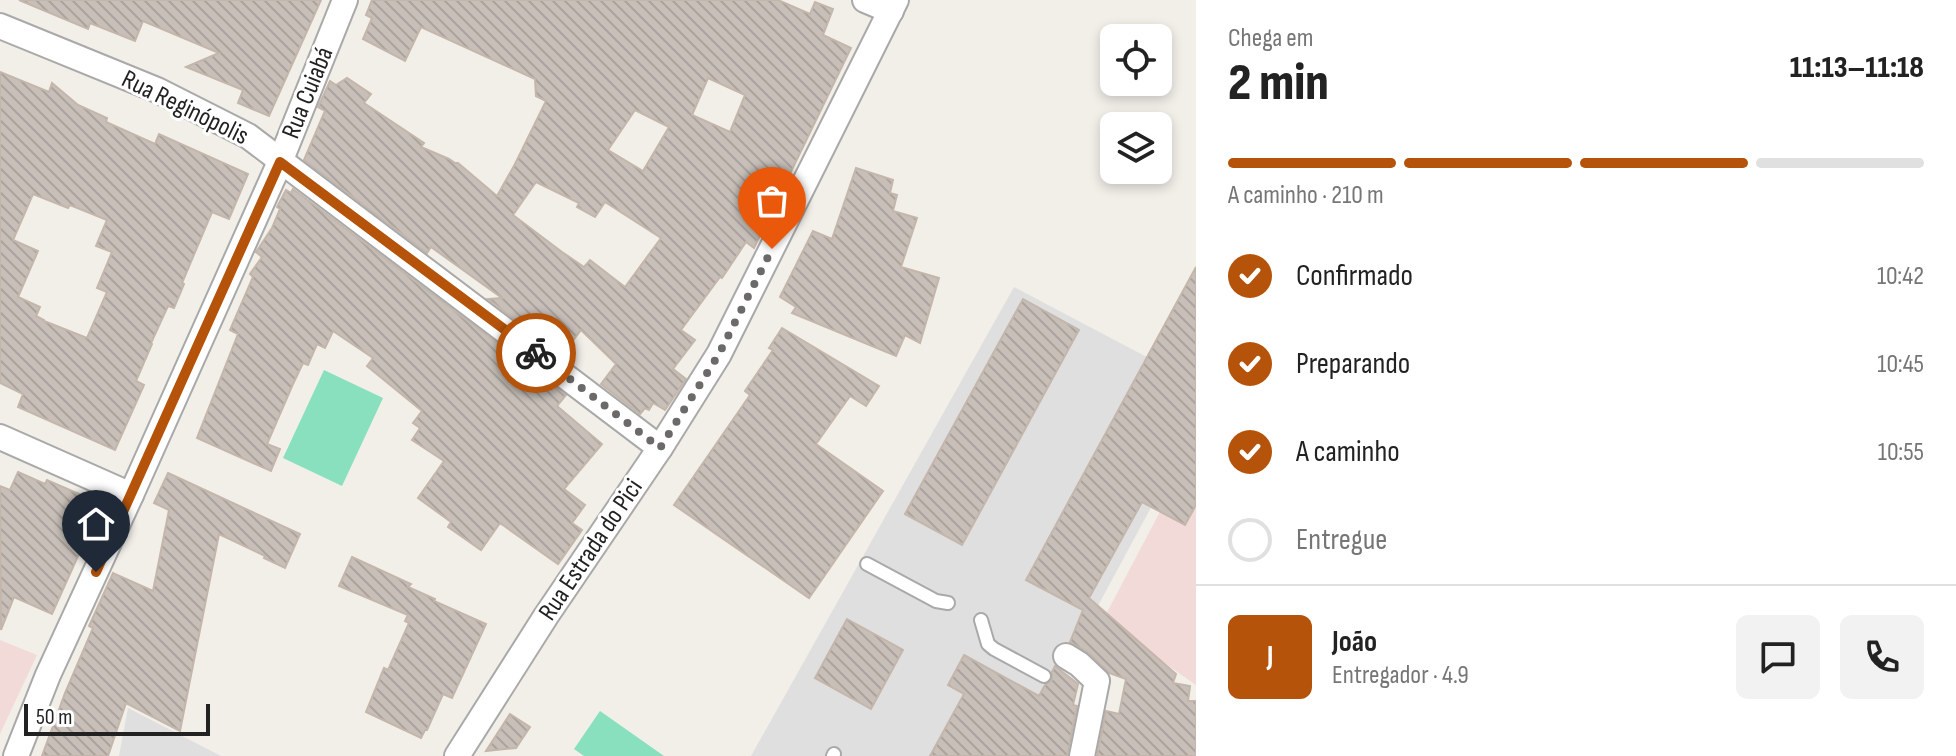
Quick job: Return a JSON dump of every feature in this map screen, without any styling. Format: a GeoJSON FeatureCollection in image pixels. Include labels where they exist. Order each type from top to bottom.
{"type":"FeatureCollection","features":[{"type":"Feature","properties":{"kind":"street","name":"Rua Cuiabá"},"geometry":{"type":"LineString","coordinates":[[16,756],[48,675],[280,162],[345,0]]}},
{"type":"Feature","properties":{"kind":"street"},"geometry":{"type":"LineString","coordinates":[[865,0],[894,6]]}},
{"type":"Feature","properties":{"kind":"street","name":"Rua Estrada do Pici"},"geometry":{"type":"LineString","coordinates":[[457,756],[719,354],[894,6]]}},
{"type":"Feature","properties":{"kind":"street","name":"Rua Reginópolis"},"geometry":{"type":"LineString","coordinates":[[0,26],[157,90],[248,136],[660,448]]}},
{"type":"Feature","properties":{"kind":"street"},"geometry":{"type":"LineString","coordinates":[[0,437],[131,495]]}},
{"type":"Feature","properties":{"kind":"street"},"geometry":{"type":"LineString","coordinates":[[1066,656],[1097,681],[1082,756]]}},
{"type":"Feature","properties":{"kind":"lane"},"geometry":{"type":"LineString","coordinates":[[867,564],[936,601],[948,603]]}},
{"type":"Feature","properties":{"kind":"lane"},"geometry":{"type":"LineString","coordinates":[[981,620],[988,644],[1044,676]]}},
{"type":"Feature","properties":{"kind":"shaded area"},"geometry":{"type":"Polygon","coordinates":[[[1014,287],[1196,383],[1196,424],[1017,756],[751,756],[1014,287]]]}},
{"type":"Feature","properties":{"kind":"shaded area"},"geometry":{"type":"Polygon","coordinates":[[[1196,480],[1196,685],[1103,620],[1174,485],[1196,480]]]}},
{"type":"Feature","properties":{"kind":"shaded area"},"geometry":{"type":"Polygon","coordinates":[[[0,640],[37,655],[0,734],[0,640]]]}},
{"type":"Feature","properties":{"kind":"shaded area"},"geometry":{"type":"Polygon","coordinates":[[[128,708],[221,756],[119,756],[128,708]]]}},
{"type":"Feature","properties":{"kind":"green space"},"geometry":{"type":"Polygon","coordinates":[[[324,370],[383,398],[342,486],[283,458],[324,370]]]}},
{"type":"Feature","properties":{"kind":"green space"},"geometry":{"type":"Polygon","coordinates":[[[600,711],[664,756],[584,756],[574,749],[600,711]]]}},
{"type":"Feature","properties":{"kind":"building"},"geometry":{"type":"Polygon","coordinates":[[[19,0],[321,0],[269,116],[238,103],[243,90],[186,67],[219,53],[143,21],[135,41],[90,23],[88,29],[19,0]]]}},
{"type":"Feature","properties":{"kind":"building"},"geometry":{"type":"Polygon","coordinates":[[[372,0],[778,0],[810,14],[815,2],[833,9],[823,35],[851,48],[754,248],[746,242],[681,330],[695,340],[673,369],[686,379],[665,410],[653,403],[649,410],[645,408],[640,414],[601,384],[616,364],[581,330],[562,355],[488,299],[502,298],[431,247],[427,253],[304,160],[325,111],[318,107],[330,81],[336,85],[347,78],[371,94],[364,103],[424,143],[421,147],[458,163],[497,196],[546,101],[536,96],[535,79],[421,27],[405,61],[363,39],[372,18],[366,15],[372,0]],[[708,78],[692,115],[730,132],[745,95],[708,78]],[[635,110],[608,150],[643,171],[669,127],[635,110]],[[536,182],[513,215],[584,267],[590,260],[625,287],[661,238],[605,202],[595,217],[577,207],[579,203],[536,182]]]}},
{"type":"Feature","properties":{"kind":"building"},"geometry":{"type":"Polygon","coordinates":[[[0,72],[49,92],[52,83],[78,105],[107,118],[106,122],[155,144],[159,134],[248,174],[229,219],[212,212],[174,308],[168,306],[151,343],[136,381],[144,385],[115,450],[18,407],[23,394],[0,383],[0,72]],[[33,194],[13,240],[38,251],[18,297],[40,307],[36,316],[44,321],[87,338],[107,292],[97,288],[112,252],[96,246],[107,220],[70,205],[68,208],[33,194]]]}},
{"type":"Feature","properties":{"kind":"building"},"geometry":{"type":"Polygon","coordinates":[[[856,168],[893,180],[890,193],[897,195],[893,211],[917,218],[901,267],[939,278],[920,343],[905,335],[896,356],[792,313],[796,307],[780,297],[813,231],[832,239],[856,168]]]}},
{"type":"Feature","properties":{"kind":"building"},"geometry":{"type":"Polygon","coordinates":[[[293,189],[566,395],[557,406],[602,444],[564,489],[585,505],[572,523],[582,530],[558,564],[500,523],[481,550],[448,527],[451,522],[418,498],[444,461],[412,440],[420,428],[413,423],[422,411],[367,366],[373,358],[333,331],[325,348],[317,344],[308,365],[303,363],[293,384],[267,444],[280,449],[271,471],[197,438],[238,334],[230,330],[253,277],[250,274],[262,257],[256,252],[272,228],[280,209],[277,207],[286,190],[291,193],[293,189]]]}},
{"type":"Feature","properties":{"kind":"building"},"geometry":{"type":"Polygon","coordinates":[[[1196,267],[1196,505],[1185,525],[1142,502],[1089,598],[1176,674],[1173,683],[1190,686],[1188,701],[1196,701],[1196,756],[1097,756],[1106,711],[1119,714],[1126,679],[1109,673],[1089,653],[1070,642],[1083,610],[1026,580],[1196,267]]]}},
{"type":"Feature","properties":{"kind":"building"},"geometry":{"type":"Polygon","coordinates":[[[1023,299],[1079,330],[962,545],[905,514],[1023,299]]]}},
{"type":"Feature","properties":{"kind":"building"},"geometry":{"type":"Polygon","coordinates":[[[782,328],[879,386],[866,406],[850,396],[816,444],[883,491],[809,598],[674,505],[750,395],[745,391],[773,350],[769,348],[782,328]]]}},
{"type":"Feature","properties":{"kind":"building"},"geometry":{"type":"Polygon","coordinates":[[[18,472],[84,496],[95,504],[98,525],[92,539],[87,536],[52,614],[14,597],[1,630],[0,486],[10,490],[18,472]]]}},
{"type":"Feature","properties":{"kind":"building"},"geometry":{"type":"Polygon","coordinates":[[[168,473],[300,534],[285,568],[219,534],[180,731],[126,703],[108,756],[42,756],[93,628],[89,626],[113,573],[153,591],[169,510],[154,503],[168,473]]]}},
{"type":"Feature","properties":{"kind":"building"},"geometry":{"type":"Polygon","coordinates":[[[352,557],[411,584],[408,587],[434,601],[486,624],[452,698],[443,694],[421,738],[366,712],[384,668],[388,670],[409,623],[405,621],[408,615],[339,586],[352,557]]]}},
{"type":"Feature","properties":{"kind":"building"},"geometry":{"type":"Polygon","coordinates":[[[847,619],[903,650],[871,709],[815,678],[847,619]]]}},
{"type":"Feature","properties":{"kind":"building"},"geometry":{"type":"Polygon","coordinates":[[[964,655],[1039,696],[1052,680],[1055,666],[1078,684],[1067,756],[930,756],[964,694],[948,685],[964,655]]]}},
{"type":"Feature","properties":{"kind":"building"},"geometry":{"type":"Polygon","coordinates":[[[510,714],[530,727],[516,748],[486,751],[510,714]]]}},
{"type":"Feature","properties":{"kind":"way so far"},"geometry":{"type":"LineString","coordinates":[[536,353],[660,448],[719,354],[772,249]]}},
{"type":"Feature","properties":{"kind":"route"},"geometry":{"type":"LineString","coordinates":[[96,572],[280,162],[536,353]]}}]}
